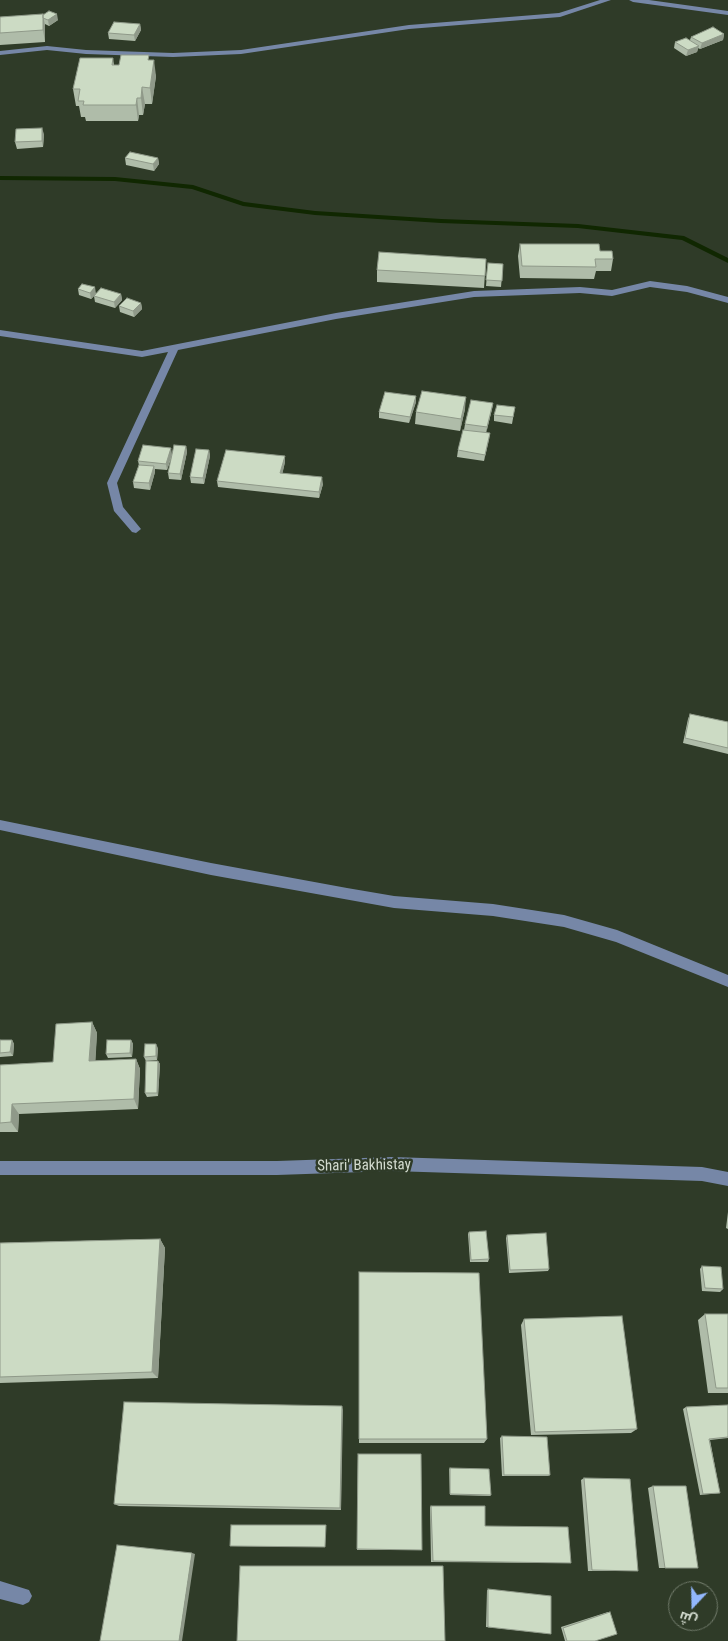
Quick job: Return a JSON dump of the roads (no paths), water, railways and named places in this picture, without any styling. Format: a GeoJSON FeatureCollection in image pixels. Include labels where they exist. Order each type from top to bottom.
{"type":"FeatureCollection","features":[{"type":"Feature","properties":{"kind":"street"},"geometry":{"type":"LineString","coordinates":[[0,53],[47,48],[86,52],[173,55],[241,52],[400,28],[560,15],[607,0]]}},
{"type":"Feature","properties":{"kind":"street"},"geometry":{"type":"LineString","coordinates":[[633,0],[728,13]]}},
{"type":"Feature","properties":{"kind":"street"},"geometry":{"type":"LineString","coordinates":[[0,333],[142,354],[336,316],[474,294],[571,290],[612,293],[650,284],[687,289],[728,300]]}},
{"type":"Feature","properties":{"kind":"street"},"geometry":{"type":"LineString","coordinates":[[136,529],[118,508],[112,483],[175,347]]}},
{"type":"Feature","properties":{"kind":"street"},"geometry":{"type":"LineString","coordinates":[[0,825],[66,840],[394,902],[484,909],[564,921],[616,936],[728,981]]}},
{"type":"Feature","properties":{"kind":"street","name":"Shari' Bakhistay"},"geometry":{"type":"LineString","coordinates":[[0,1168],[277,1168],[392,1164],[702,1174],[728,1179]]}},
{"type":"Feature","properties":{"kind":"street"},"geometry":{"type":"LineString","coordinates":[[0,1590],[23,1596]]}},
{"type":"Feature","properties":{"kind":"waterway"},"geometry":{"type":"LineString","coordinates":[[0,178],[115,179],[193,187],[243,204],[315,213],[441,221],[578,226],[684,238],[728,261]]}}]}
